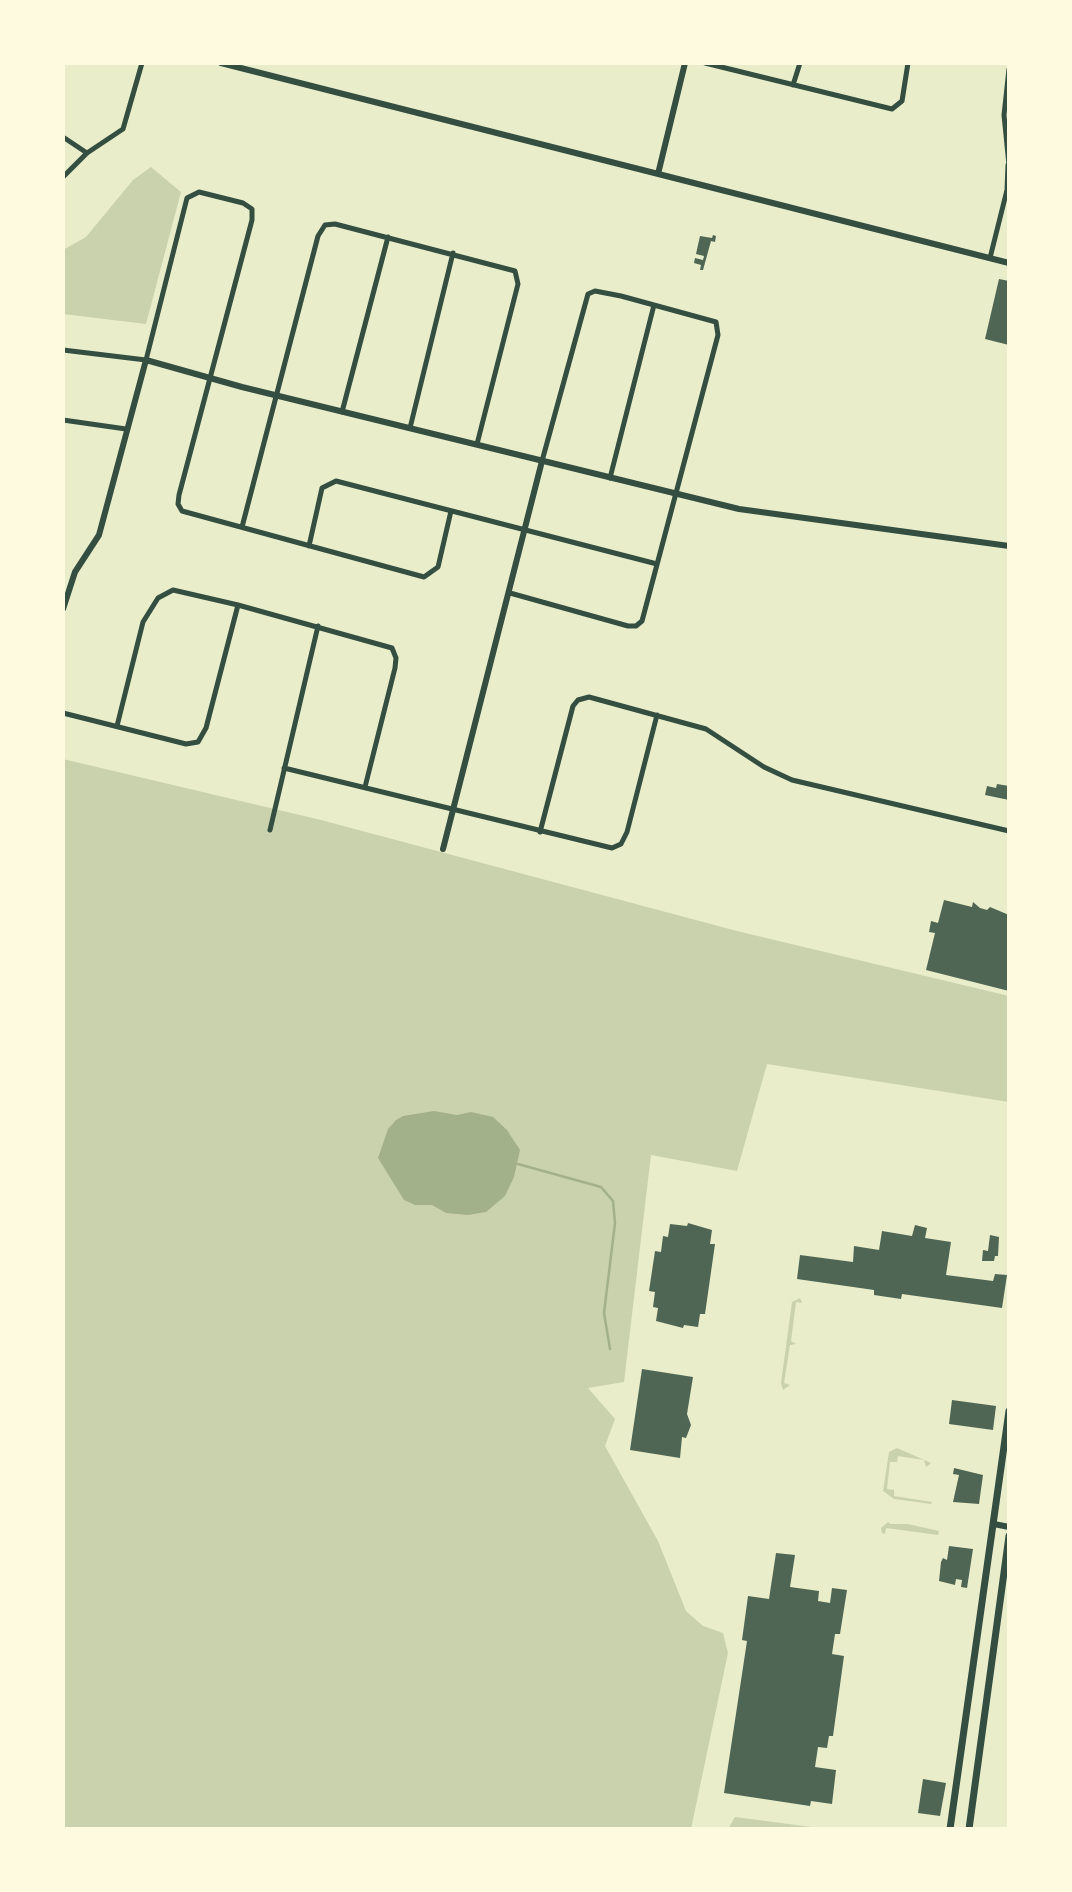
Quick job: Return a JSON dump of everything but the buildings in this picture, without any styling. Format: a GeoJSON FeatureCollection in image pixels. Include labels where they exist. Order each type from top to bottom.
{"type":"FeatureCollection","features":[{"type":"Feature","properties":{"kind":"main road"},"geometry":{"type":"LineString","coordinates":[[950,1829],[1009,1411]]}},
{"type":"Feature","properties":{"kind":"main road"},"geometry":{"type":"LineString","coordinates":[[969,1829],[1009,1536]]}},
{"type":"Feature","properties":{"kind":"street"},"geometry":{"type":"LineString","coordinates":[[63,177],[87,153],[123,129],[142,63]]}},
{"type":"Feature","properties":{"kind":"street"},"geometry":{"type":"LineString","coordinates":[[220,63],[1009,263]]}},
{"type":"Feature","properties":{"kind":"street"},"geometry":{"type":"LineString","coordinates":[[658,174],[685,63]]}},
{"type":"Feature","properties":{"kind":"street"},"geometry":{"type":"LineString","coordinates":[[705,63],[892,109],[898,106],[904,96],[908,63]]}},
{"type":"Feature","properties":{"kind":"street"},"geometry":{"type":"LineString","coordinates":[[793,85],[800,63]]}},
{"type":"Feature","properties":{"kind":"street"},"geometry":{"type":"LineString","coordinates":[[990,258],[1007,190],[1004,115],[1009,69]]}},
{"type":"Feature","properties":{"kind":"street"},"geometry":{"type":"LineString","coordinates":[[63,137],[87,153]]}},
{"type":"Feature","properties":{"kind":"street"},"geometry":{"type":"LineString","coordinates":[[63,609],[75,572],[99,535],[187,198],[199,192],[243,203],[252,209],[252,220],[178,504],[182,511],[425,577],[438,567],[451,510]]}},
{"type":"Feature","properties":{"kind":"street"},"geometry":{"type":"LineString","coordinates":[[242,527],[321,229],[325,225],[335,224],[509,267],[518,278],[477,444]]}},
{"type":"Feature","properties":{"kind":"street"},"geometry":{"type":"LineString","coordinates":[[342,412],[388,237]]}},
{"type":"Feature","properties":{"kind":"street"},"geometry":{"type":"LineString","coordinates":[[410,428],[453,253]]}},
{"type":"Feature","properties":{"kind":"street"},"geometry":{"type":"LineString","coordinates":[[443,849],[524,530],[588,293],[595,291],[709,318],[718,326],[646,612],[636,626],[510,593]]}},
{"type":"Feature","properties":{"kind":"street"},"geometry":{"type":"LineString","coordinates":[[610,478],[654,304]]}},
{"type":"Feature","properties":{"kind":"street"},"geometry":{"type":"LineString","coordinates":[[63,350],[146,360],[276,396],[675,495],[756,512],[1009,546]]}},
{"type":"Feature","properties":{"kind":"street"},"geometry":{"type":"LineString","coordinates":[[63,420],[126,429]]}},
{"type":"Feature","properties":{"kind":"street"},"geometry":{"type":"LineString","coordinates":[[309,545],[319,499],[328,483],[336,481],[657,564]]}},
{"type":"Feature","properties":{"kind":"street"},"geometry":{"type":"LineString","coordinates":[[117,726],[143,622],[158,598],[173,590],[238,605],[386,644],[395,652],[395,668],[365,788]]}},
{"type":"Feature","properties":{"kind":"street"},"geometry":{"type":"LineString","coordinates":[[63,713],[186,744],[198,742],[206,728],[238,605]]}},
{"type":"Feature","properties":{"kind":"street"},"geometry":{"type":"LineString","coordinates":[[270,830],[318,626]]}},
{"type":"Feature","properties":{"kind":"street"},"geometry":{"type":"LineString","coordinates":[[540,832],[576,701],[592,698],[716,733],[757,763],[792,780],[1009,831]]}},
{"type":"Feature","properties":{"kind":"street"},"geometry":{"type":"LineString","coordinates":[[284,768],[603,848],[612,848],[621,844],[628,830],[657,715]]}},
{"type":"Feature","properties":{"kind":"street"},"geometry":{"type":"LineString","coordinates":[[995,1524],[1009,1527]]}},
{"type":"Feature","properties":{"kind":"shaded area"},"geometry":{"type":"Polygon","coordinates":[[[151,167],[181,192],[146,324],[63,314],[63,250],[86,237],[133,180],[151,167]]]}},
{"type":"Feature","properties":{"kind":"shaded area"},"geometry":{"type":"Polygon","coordinates":[[[63,759],[321,820],[737,931],[1009,996],[1009,1102],[767,1064],[737,1171],[651,1155],[624,1382],[588,1388],[615,1419],[605,1446],[658,1541],[686,1611],[703,1626],[723,1633],[728,1653],[691,1829],[63,1829],[63,759]]]}},
{"type":"Feature","properties":{"kind":"shaded area"},"geometry":{"type":"Polygon","coordinates":[[[434,1111],[457,1115],[471,1112],[493,1117],[507,1130],[520,1150],[514,1177],[505,1196],[486,1212],[468,1215],[446,1213],[432,1205],[415,1205],[404,1200],[378,1158],[388,1129],[396,1120],[403,1116],[434,1111]]]}},
{"type":"Feature","properties":{"kind":"shaded area"},"geometry":{"type":"Polygon","coordinates":[[[800,1298],[802,1303],[796,1302],[791,1341],[796,1344],[790,1345],[784,1383],[790,1385],[783,1390],[781,1383],[792,1302],[800,1298]]]}},
{"type":"Feature","properties":{"kind":"shaded area"},"geometry":{"type":"Polygon","coordinates":[[[897,1448],[931,1463],[926,1467],[924,1460],[898,1456],[897,1462],[890,1462],[887,1489],[894,1490],[894,1496],[932,1502],[931,1504],[894,1499],[883,1491],[889,1452],[897,1448]]]}},
{"type":"Feature","properties":{"kind":"shaded area"},"geometry":{"type":"Polygon","coordinates":[[[888,1522],[939,1531],[938,1535],[886,1528],[885,1534],[882,1533],[881,1528],[888,1522]]]}},
{"type":"Feature","properties":{"kind":"shaded area"},"geometry":{"type":"Polygon","coordinates":[[[735,1817],[819,1828],[728,1829],[735,1817]]]}},
{"type":"Feature","properties":{"kind":"waterway"},"geometry":{"type":"LineString","coordinates":[[518,1164],[601,1187],[613,1201],[615,1223],[604,1313],[610,1349]]}}]}
